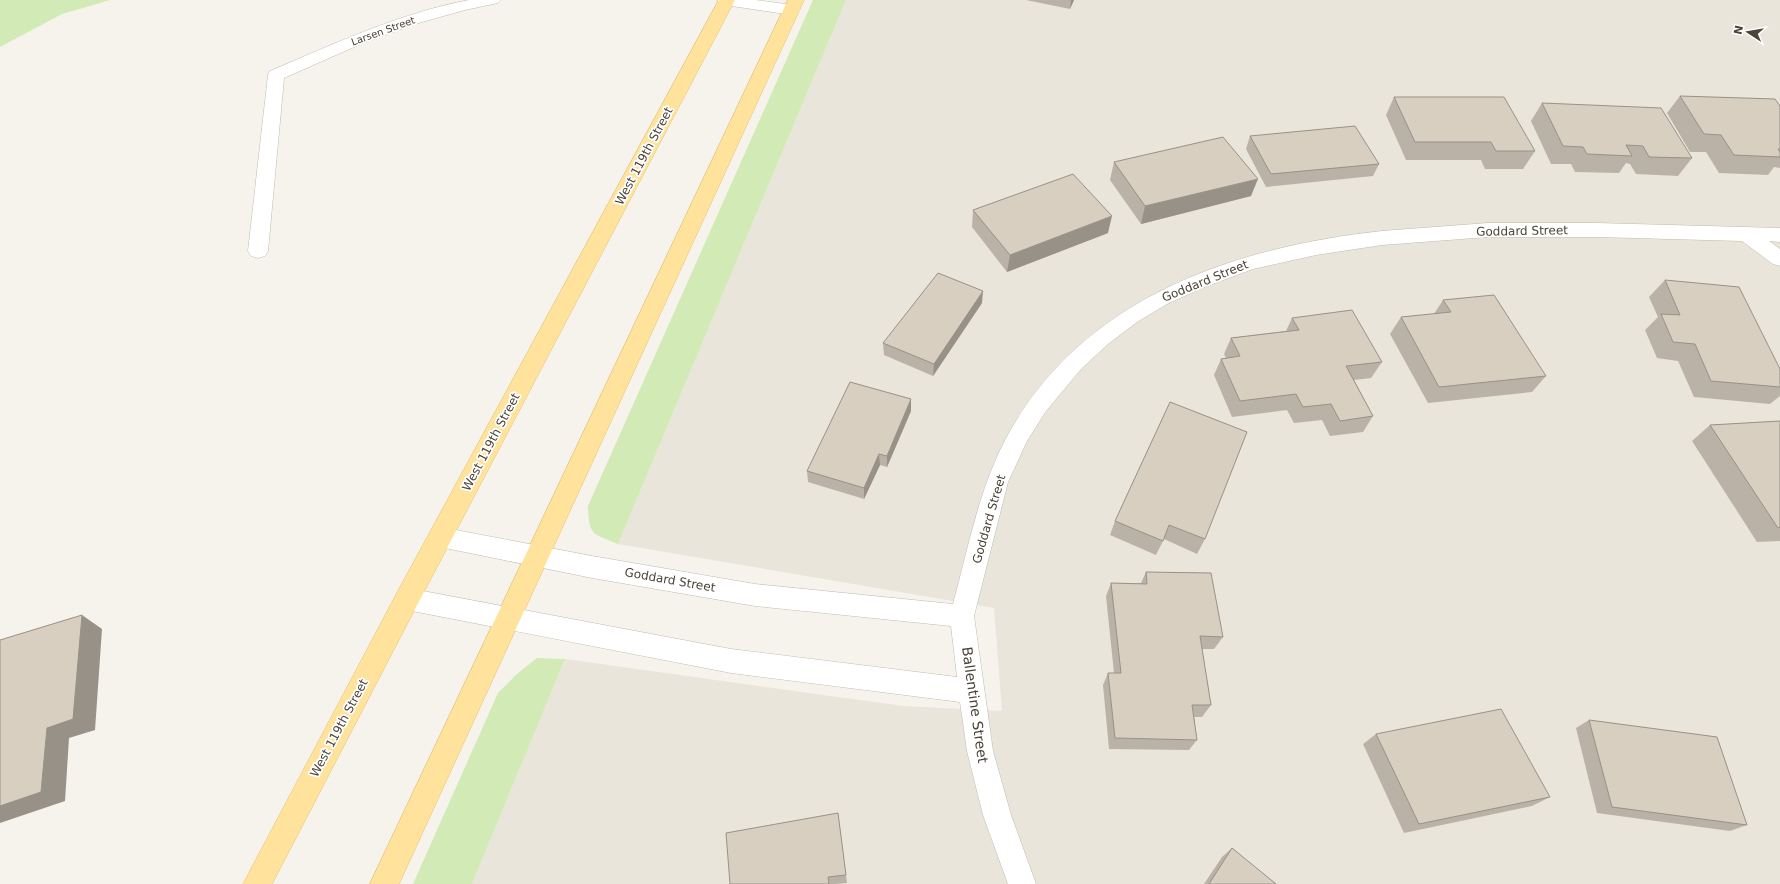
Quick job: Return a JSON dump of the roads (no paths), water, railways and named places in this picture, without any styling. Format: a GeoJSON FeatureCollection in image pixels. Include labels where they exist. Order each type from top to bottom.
{"type":"FeatureCollection","features":[{"type":"Feature","properties":{"kind":"main road","name":"West 119th Street"},"geometry":{"type":"LineString","coordinates":[[257,884],[406,599],[727,0]]}},
{"type":"Feature","properties":{"kind":"main road"},"geometry":{"type":"LineString","coordinates":[[384,884],[509,619],[794,5]]}},
{"type":"Feature","properties":{"kind":"street","name":"Larsen Street"},"geometry":{"type":"LineString","coordinates":[[258,251],[276,75],[368,35],[410,20],[448,9],[493,0]]}},
{"type":"Feature","properties":{"kind":"street"},"geometry":{"type":"LineString","coordinates":[[727,0],[794,5]]}},
{"type":"Feature","properties":{"kind":"street","name":"Goddard Street"},"geometry":{"type":"LineString","coordinates":[[440,537],[755,595],[962,616],[997,482],[1018,437],[1038,405],[1074,363],[1107,334],[1130,317],[1160,299],[1194,283],[1249,263],[1316,248],[1382,238],[1488,230],[1597,230],[1780,235]]}},
{"type":"Feature","properties":{"kind":"street"},"geometry":{"type":"LineString","coordinates":[[1746,234],[1780,259]]}},
{"type":"Feature","properties":{"kind":"street"},"geometry":{"type":"LineString","coordinates":[[406,599],[731,661],[972,691]]}},
{"type":"Feature","properties":{"kind":"street","name":"Ballentine Street"},"geometry":{"type":"LineString","coordinates":[[962,616],[982,758],[997,815],[1022,884]]}}]}
